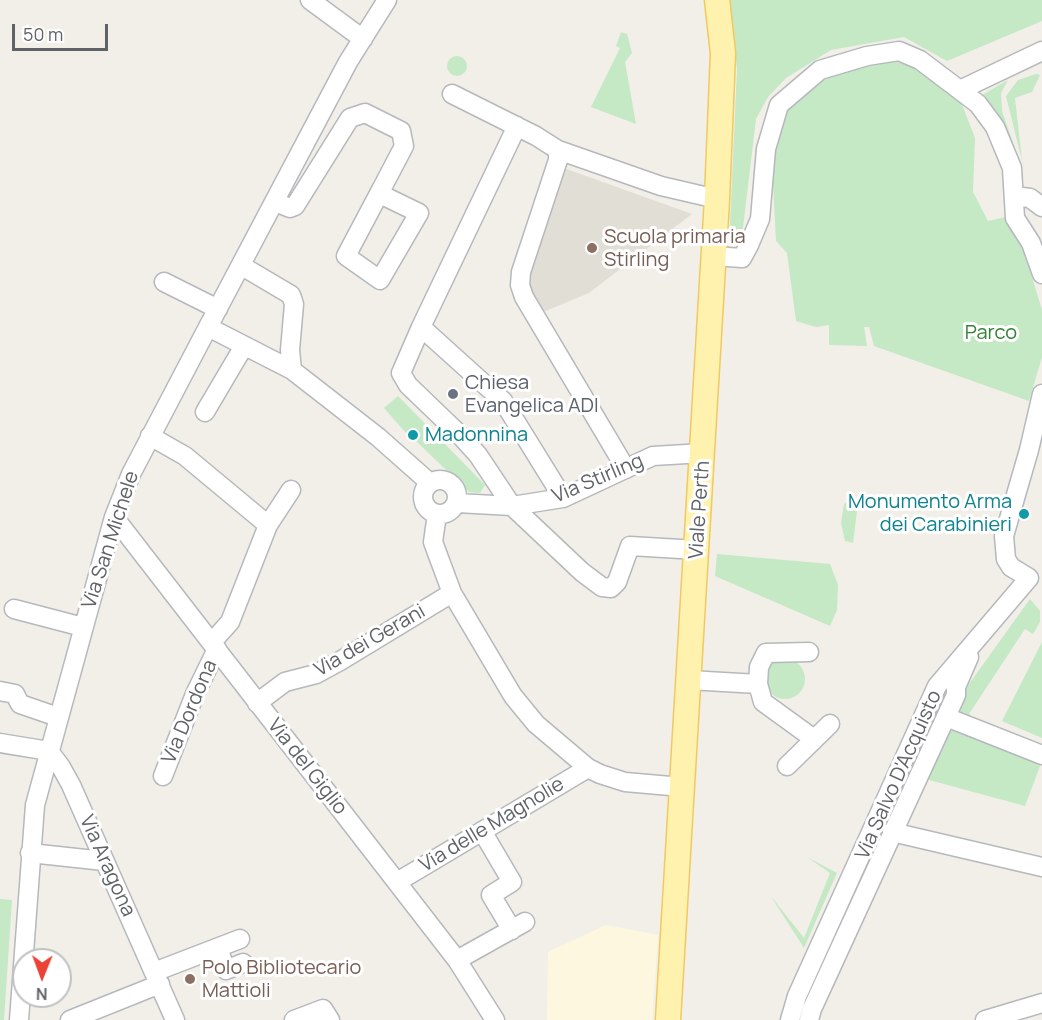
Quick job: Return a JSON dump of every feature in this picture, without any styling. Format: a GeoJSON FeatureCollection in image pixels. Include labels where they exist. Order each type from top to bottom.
{"type":"FeatureCollection","features":[{"type":"Feature","properties":{"kind":"main road","name":"Viale Perth"},"geometry":{"type":"LineString","coordinates":[[668,1020],[717,199],[723,53],[717,0]]}},
{"type":"Feature","properties":{"kind":"street"},"geometry":{"type":"LineString","coordinates":[[310,0],[363,39]]}},
{"type":"Feature","properties":{"kind":"street","name":"Via San Michele"},"geometry":{"type":"LineString","coordinates":[[19,1020],[35,805],[114,517],[130,474],[150,436],[363,39],[387,0]]}},
{"type":"Feature","properties":{"kind":"street"},"geometry":{"type":"LineString","coordinates":[[713,256],[742,258],[760,219],[766,149],[779,105],[820,70],[867,56],[899,51],[920,60],[978,104],[995,128],[1011,168],[1015,218],[1031,243],[1042,274]]}},
{"type":"Feature","properties":{"kind":"street"},"geometry":{"type":"LineString","coordinates":[[960,90],[1042,51]]}},
{"type":"Feature","properties":{"kind":"street"},"geometry":{"type":"LineString","coordinates":[[452,94],[558,150],[661,186],[717,199]]}},
{"type":"Feature","properties":{"kind":"street"},"geometry":{"type":"LineString","coordinates":[[275,202],[290,208],[295,206],[345,122],[365,113],[401,131],[404,146],[346,256],[380,280],[419,213],[386,197],[382,188]]}},
{"type":"Feature","properties":{"kind":"street"},"geometry":{"type":"LineString","coordinates":[[516,126],[401,373],[408,385],[452,426],[478,455],[512,506],[560,553],[606,589],[617,582],[630,546],[697,550]]}},
{"type":"Feature","properties":{"kind":"street"},"geometry":{"type":"LineString","coordinates":[[558,150],[558,160],[521,272],[520,285],[524,297],[626,469]]}},
{"type":"Feature","properties":{"kind":"street"},"geometry":{"type":"LineString","coordinates":[[1014,196],[1030,198],[1042,207]]}},
{"type":"Feature","properties":{"kind":"street"},"geometry":{"type":"LineString","coordinates":[[242,266],[291,296],[294,304],[290,350],[292,370]]}},
{"type":"Feature","properties":{"kind":"street"},"geometry":{"type":"LineString","coordinates":[[165,282],[218,309]]}},
{"type":"Feature","properties":{"kind":"street"},"geometry":{"type":"LineString","coordinates":[[208,327],[292,370],[378,437],[430,483]]}},
{"type":"Feature","properties":{"kind":"street"},"geometry":{"type":"LineString","coordinates":[[421,327],[503,401],[563,498]]}},
{"type":"Feature","properties":{"kind":"street"},"geometry":{"type":"LineString","coordinates":[[205,412],[244,346]]}},
{"type":"Feature","properties":{"kind":"street"},"geometry":{"type":"LineString","coordinates":[[949,685],[978,638],[1029,578],[1011,567],[1006,559],[1004,537],[1029,450],[1042,394]]}},
{"type":"Feature","properties":{"kind":"street"},"geometry":{"type":"LineString","coordinates":[[150,436],[185,456],[268,525]]}},
{"type":"Feature","properties":{"kind":"street","name":"Via Stirling"},"geometry":{"type":"LineString","coordinates":[[457,503],[512,506],[563,498],[653,456],[703,453]]}},
{"type":"Feature","properties":{"kind":"street"},"geometry":{"type":"LineString","coordinates":[[440,479],[451,483],[457,492],[457,503],[449,512],[437,514],[427,508],[423,498],[430,483],[440,479]]}},
{"type":"Feature","properties":{"kind":"street","name":"Via Dordona"},"geometry":{"type":"LineString","coordinates":[[164,776],[215,645],[230,621],[268,525],[291,490]]}},
{"type":"Feature","properties":{"kind":"street"},"geometry":{"type":"LineString","coordinates":[[437,514],[433,542],[452,593],[513,696],[536,724],[588,768],[625,782],[682,787]]}},
{"type":"Feature","properties":{"kind":"street","name":"Via del Giglio"},"geometry":{"type":"LineString","coordinates":[[114,517],[457,960],[495,1020]]}},
{"type":"Feature","properties":{"kind":"street","name":"Via dei Gerani"},"geometry":{"type":"LineString","coordinates":[[257,703],[285,682],[316,674],[452,593]]}},
{"type":"Feature","properties":{"kind":"street"},"geometry":{"type":"LineString","coordinates":[[14,609],[82,627]]}},
{"type":"Feature","properties":{"kind":"street"},"geometry":{"type":"LineString","coordinates":[[809,652],[766,653],[759,667],[758,684],[763,702],[814,739]]}},
{"type":"Feature","properties":{"kind":"street"},"geometry":{"type":"LineString","coordinates":[[689,680],[758,684]]}},
{"type":"Feature","properties":{"kind":"street","name":"Via Salvo D'Acquisto"},"geometry":{"type":"LineString","coordinates":[[790,1020],[797,996],[859,884],[892,832],[956,695],[949,685],[936,688],[859,884],[809,1020]]}},
{"type":"Feature","properties":{"kind":"street"},"geometry":{"type":"LineString","coordinates":[[8,693],[20,704],[58,717]]}},
{"type":"Feature","properties":{"kind":"street"},"geometry":{"type":"LineString","coordinates":[[946,717],[1042,755]]}},
{"type":"Feature","properties":{"kind":"street"},"geometry":{"type":"LineString","coordinates":[[787,766],[830,724]]}},
{"type":"Feature","properties":{"kind":"street"},"geometry":{"type":"LineString","coordinates":[[0,743],[49,750]]}},
{"type":"Feature","properties":{"kind":"street","name":"Via Aragona"},"geometry":{"type":"LineString","coordinates":[[49,750],[71,785],[175,1020]]}},
{"type":"Feature","properties":{"kind":"street","name":"Via delle Magnolie"},"geometry":{"type":"LineString","coordinates":[[397,882],[588,768]]}},
{"type":"Feature","properties":{"kind":"street"},"geometry":{"type":"LineString","coordinates":[[457,960],[518,926],[491,895],[512,882],[482,831]]}},
{"type":"Feature","properties":{"kind":"street"},"geometry":{"type":"LineString","coordinates":[[892,832],[1042,867]]}},
{"type":"Feature","properties":{"kind":"street"},"geometry":{"type":"LineString","coordinates":[[30,853],[104,861]]}},
{"type":"Feature","properties":{"kind":"street"},"geometry":{"type":"LineString","coordinates":[[70,1020],[240,939]]}},
{"type":"Feature","properties":{"kind":"street"},"geometry":{"type":"LineString","coordinates":[[219,948],[226,970],[243,963]]}},
{"type":"Feature","properties":{"kind":"street"},"geometry":{"type":"LineString","coordinates":[[294,1020],[323,1009],[330,1020]]}},
{"type":"Feature","properties":{"kind":"street"},"geometry":{"type":"LineString","coordinates":[[985,1020],[1034,1010]]}},
{"type":"Feature","properties":{"kind":"shaded area","name":"Scuola primaria Stirling"},"geometry":{"type":"Polygon","coordinates":[[[561,167],[692,214],[589,293],[541,313],[524,281],[561,167]]]}},
{"type":"Feature","properties":{"kind":"shaded area"},"geometry":{"type":"Polygon","coordinates":[[[606,925],[658,935],[652,1020],[547,1020],[548,952],[606,925]]]}},
{"type":"Feature","properties":{"kind":"green space"},"geometry":{"type":"Polygon","coordinates":[[[729,0],[1042,0],[1042,21],[947,61],[904,37],[831,50],[786,78],[768,97],[756,119],[742,236],[729,246],[737,69],[729,0]]]}},
{"type":"Feature","properties":{"kind":"green space"},"geometry":{"type":"Polygon","coordinates":[[[621,32],[627,34],[632,53],[625,62],[636,124],[591,107],[620,48],[616,46],[621,32]]]}},
{"type":"Feature","properties":{"kind":"green space"},"geometry":{"type":"Polygon","coordinates":[[[457,56],[464,59],[467,66],[464,73],[457,76],[450,73],[447,66],[450,59],[457,56]]]}},
{"type":"Feature","properties":{"kind":"green space","name":"Parco"},"geometry":{"type":"Polygon","coordinates":[[[894,61],[924,71],[961,102],[975,138],[973,192],[988,221],[1006,217],[1024,251],[1042,310],[1042,357],[1029,401],[874,346],[869,327],[864,327],[867,346],[829,345],[829,325],[816,327],[796,321],[787,253],[776,241],[771,148],[785,109],[808,86],[850,70],[894,61]]]}},
{"type":"Feature","properties":{"kind":"green space"},"geometry":{"type":"Polygon","coordinates":[[[1036,74],[1040,75],[1032,92],[1015,98],[1022,161],[1006,96],[1018,80],[1036,74]]]}},
{"type":"Feature","properties":{"kind":"green space"},"geometry":{"type":"Polygon","coordinates":[[[1008,80],[1001,93],[1002,111],[1020,163],[982,101],[982,95],[1008,80]]]}},
{"type":"Feature","properties":{"kind":"green space"},"geometry":{"type":"Polygon","coordinates":[[[398,396],[485,485],[480,493],[469,492],[417,442],[415,434],[406,433],[384,408],[398,396]]]}},
{"type":"Feature","properties":{"kind":"green space"},"geometry":{"type":"Polygon","coordinates":[[[850,500],[857,503],[853,543],[845,541],[841,523],[844,504],[850,500]]]}},
{"type":"Feature","properties":{"kind":"green space"},"geometry":{"type":"Polygon","coordinates":[[[717,554],[830,564],[838,585],[837,610],[830,626],[715,576],[717,554]]]}},
{"type":"Feature","properties":{"kind":"green space"},"geometry":{"type":"Polygon","coordinates":[[[1030,599],[1040,611],[1040,622],[1033,634],[1025,629],[969,714],[971,715],[967,718],[960,715],[959,707],[969,684],[1030,599]]]}},
{"type":"Feature","properties":{"kind":"green space"},"geometry":{"type":"Polygon","coordinates":[[[1042,642],[1042,738],[1002,721],[1042,642]]]}},
{"type":"Feature","properties":{"kind":"green space"},"geometry":{"type":"Polygon","coordinates":[[[785,659],[793,660],[799,665],[804,671],[804,687],[799,693],[793,698],[785,699],[777,698],[771,693],[766,687],[765,679],[766,671],[771,665],[777,660],[785,659]]]}},
{"type":"Feature","properties":{"kind":"green space"},"geometry":{"type":"Polygon","coordinates":[[[951,730],[1042,761],[1025,806],[922,778],[951,730]]]}},
{"type":"Feature","properties":{"kind":"green space"},"geometry":{"type":"Polygon","coordinates":[[[807,857],[837,873],[804,948],[770,895],[804,938],[830,873],[807,857]]]}},
{"type":"Feature","properties":{"kind":"green space"},"geometry":{"type":"Polygon","coordinates":[[[0,899],[12,900],[4,1020],[0,1020],[0,899]]]}},
{"type":"Feature","properties":{"kind":"place","name":"Scuola primaria Stirling"},"geometry":{"type":"Point","coordinates":[592,248]}},
{"type":"Feature","properties":{"kind":"place","name":"Chiesa Evangelica ADI"},"geometry":{"type":"Point","coordinates":[453,394]}},
{"type":"Feature","properties":{"kind":"place","name":"Madonnina"},"geometry":{"type":"Point","coordinates":[413,435]}},
{"type":"Feature","properties":{"kind":"place","name":"Monumento Arma dei Carabinieri"},"geometry":{"type":"Point","coordinates":[1024,514]}},
{"type":"Feature","properties":{"kind":"place","name":"Polo Bibliotecario Mattioli"},"geometry":{"type":"Point","coordinates":[190,979]}}]}
